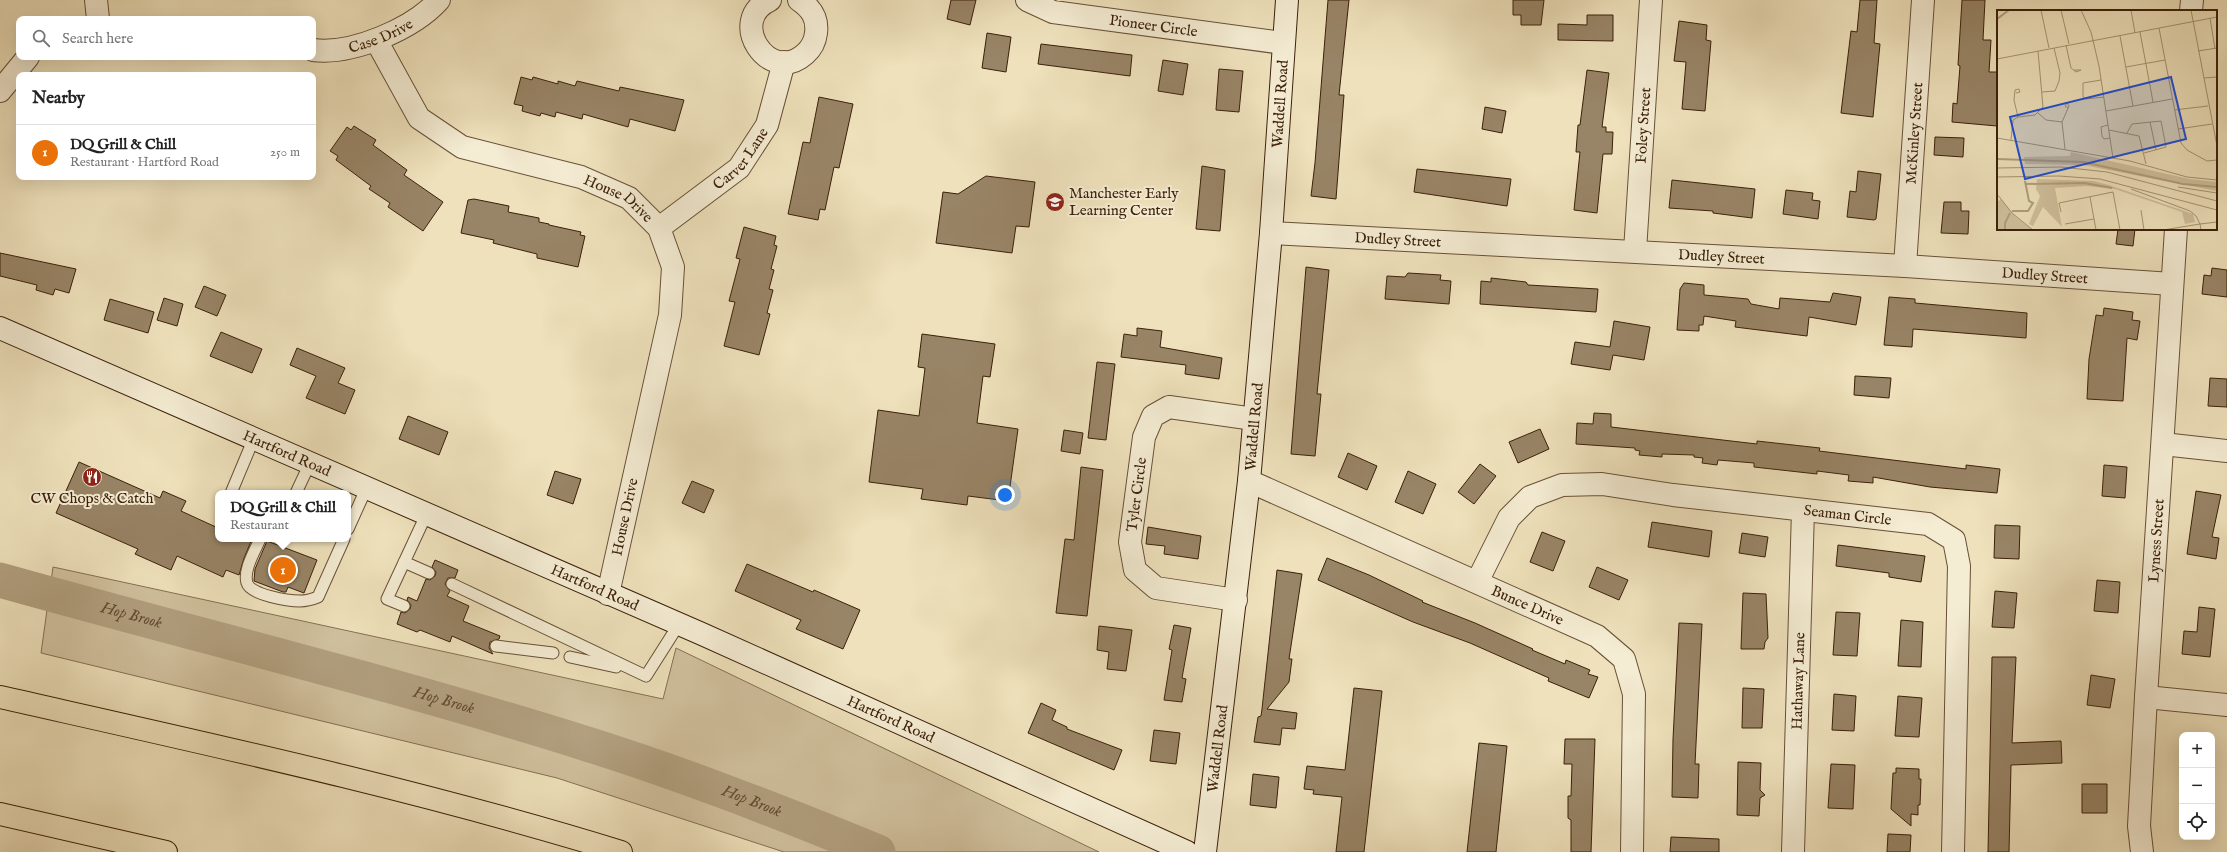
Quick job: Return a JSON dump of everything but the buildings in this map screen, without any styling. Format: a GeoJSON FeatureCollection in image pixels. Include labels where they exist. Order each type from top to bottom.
{"type":"FeatureCollection","features":[{"type":"Feature","properties":{"kind":"highway"},"geometry":{"type":"LineString","coordinates":[[0,697],[379,784],[508,818],[622,852]]}},
{"type":"Feature","properties":{"kind":"highway"},"geometry":{"type":"LineString","coordinates":[[0,814],[166,852]]}},
{"type":"Feature","properties":{"kind":"street"},"geometry":{"type":"LineString","coordinates":[[96,0],[98,16]]}},
{"type":"Feature","properties":{"kind":"street","name":"Case Drive"},"geometry":{"type":"LineString","coordinates":[[316,50],[328,52],[376,40],[428,13],[439,0]]}},
{"type":"Feature","properties":{"kind":"street"},"geometry":{"type":"LineString","coordinates":[[770,0],[758,10],[753,20],[751,31],[756,45],[763,54],[772,60],[784,62],[802,57],[810,50],[816,40],[817,26],[814,15],[807,6],[799,0]]}},
{"type":"Feature","properties":{"kind":"street","name":"Pioneer Circle"},"geometry":{"type":"LineString","coordinates":[[1027,0],[1053,12],[1283,43]]}},
{"type":"Feature","properties":{"kind":"street","name":"Waddell Road"},"geometry":{"type":"LineString","coordinates":[[1205,852],[1249,482],[1271,233],[1287,0]]}},
{"type":"Feature","properties":{"kind":"street","name":"Foley Street"},"geometry":{"type":"LineString","coordinates":[[1635,251],[1651,0]]}},
{"type":"Feature","properties":{"kind":"street","name":"McKinley Street"},"geometry":{"type":"LineString","coordinates":[[1905,266],[1923,0]]}},
{"type":"Feature","properties":{"kind":"street"},"geometry":{"type":"LineString","coordinates":[[2191,10],[2192,0]]}},
{"type":"Feature","properties":{"kind":"street","name":"House Drive"},"geometry":{"type":"LineString","coordinates":[[376,40],[419,118],[462,147],[581,177],[629,198],[660,228],[672,267],[670,315],[608,594]]}},
{"type":"Feature","properties":{"kind":"street"},"geometry":{"type":"LineString","coordinates":[[0,91],[26,60]]}},
{"type":"Feature","properties":{"kind":"street","name":"Carver Lane"},"geometry":{"type":"LineString","coordinates":[[660,228],[739,168],[767,125],[784,62]]}},
{"type":"Feature","properties":{"kind":"street","name":"Lyness Street"},"geometry":{"type":"LineString","coordinates":[[2142,852],[2139,826],[2146,697],[2176,230]]}},
{"type":"Feature","properties":{"kind":"street","name":"Dudley Street"},"geometry":{"type":"LineString","coordinates":[[1271,233],[1905,266],[2172,284]]}},
{"type":"Feature","properties":{"kind":"street","name":"Hartford Road"},"geometry":{"type":"LineString","coordinates":[[0,328],[679,624],[1187,852]]}},
{"type":"Feature","properties":{"kind":"street","name":"Tyler Circle"},"geometry":{"type":"LineString","coordinates":[[1236,600],[1156,588],[1135,570],[1130,542],[1144,437],[1153,416],[1168,407],[1254,419]]}},
{"type":"Feature","properties":{"kind":"street"},"geometry":{"type":"LineString","coordinates":[[2163,444],[2227,451]]}},
{"type":"Feature","properties":{"kind":"street","name":"Bunce Drive"},"geometry":{"type":"LineString","coordinates":[[1249,482],[1597,636],[1624,659],[1634,694],[1632,852]]}},
{"type":"Feature","properties":{"kind":"street","name":"Seaman Circle"},"geometry":{"type":"LineString","coordinates":[[1477,582],[1509,518],[1530,497],[1562,485],[1602,484],[1673,495],[1928,524],[1954,540],[1959,566],[1953,852]]}},
{"type":"Feature","properties":{"kind":"street","name":"Hathaway Lane"},"geometry":{"type":"LineString","coordinates":[[1793,852],[1803,510]]}},
{"type":"Feature","properties":{"kind":"street"},"geometry":{"type":"LineString","coordinates":[[2146,697],[2227,705]]}},
{"type":"Feature","properties":{"kind":"lane"},"geometry":{"type":"LineString","coordinates":[[232,490],[254,438]]}},
{"type":"Feature","properties":{"kind":"lane"},"geometry":{"type":"LineString","coordinates":[[297,490],[310,463]]}},
{"type":"Feature","properties":{"kind":"lane"},"geometry":{"type":"LineString","coordinates":[[351,522],[367,487]]}},
{"type":"Feature","properties":{"kind":"lane"},"geometry":{"type":"LineString","coordinates":[[404,606],[387,599],[427,514]]}},
{"type":"Feature","properties":{"kind":"lane"},"geometry":{"type":"LineString","coordinates":[[259,542],[247,573],[247,583],[252,590],[301,602],[318,597],[343,542]]}},
{"type":"Feature","properties":{"kind":"lane"},"geometry":{"type":"LineString","coordinates":[[404,562],[429,573]]}},
{"type":"Feature","properties":{"kind":"lane"},"geometry":{"type":"LineString","coordinates":[[452,584],[646,676],[679,624]]}},
{"type":"Feature","properties":{"kind":"lane"},"geometry":{"type":"LineString","coordinates":[[496,646],[554,653]]}},
{"type":"Feature","properties":{"kind":"lane"},"geometry":{"type":"LineString","coordinates":[[570,657],[634,670]]}},
{"type":"Feature","properties":{"kind":"shaded area"},"geometry":{"type":"Polygon","coordinates":[[[53,567],[663,699],[676,648],[1099,852],[784,852],[557,778],[41,653],[53,567]]]}},
{"type":"Feature","properties":{"kind":"waterway","name":"Hop Brook"},"geometry":{"type":"LineString","coordinates":[[0,580],[441,700],[587,744],[661,768],[734,795],[878,852]]}},
{"type":"Feature","properties":{"kind":"place","name":"Manchester Early Learning Center"},"geometry":{"type":"Point","coordinates":[1055,202]}},
{"type":"Feature","properties":{"kind":"place","name":"CW Chops & Catch"},"geometry":{"type":"Point","coordinates":[92,477]}},
{"type":"Feature","properties":{"kind":"place","name":"DQ Grill & Chill"},"geometry":{"type":"Point","coordinates":[283,570]}}]}
